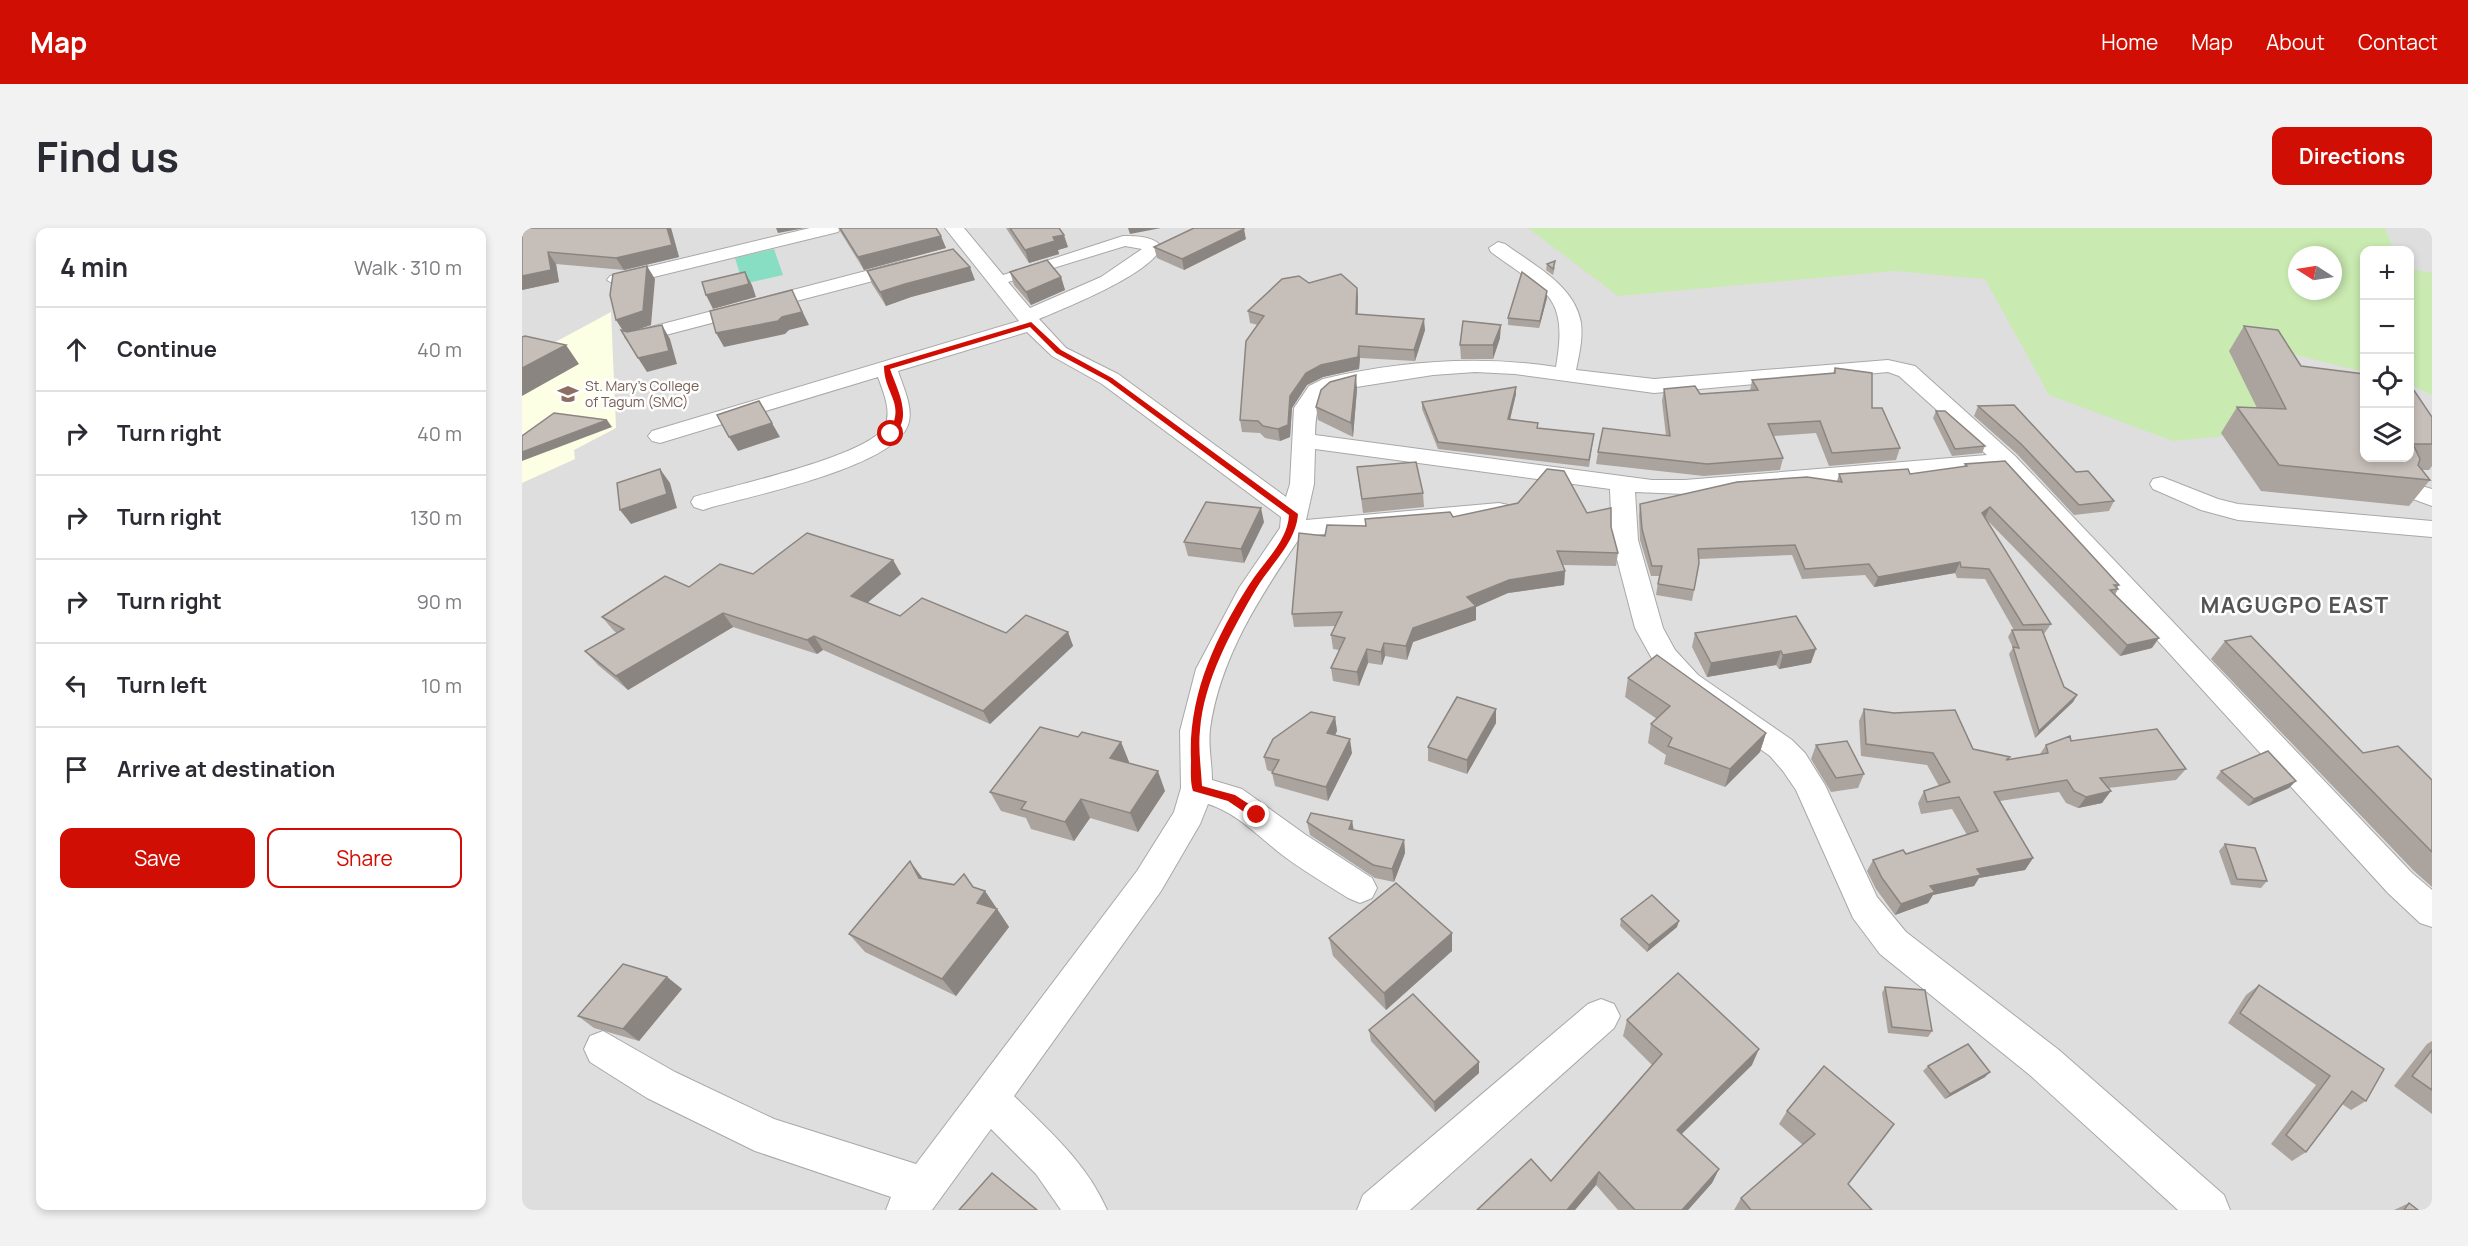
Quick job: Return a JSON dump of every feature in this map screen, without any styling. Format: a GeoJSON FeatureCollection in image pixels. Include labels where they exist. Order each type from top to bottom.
{"type":"FeatureCollection","features":[{"type":"Feature","properties":{"kind":"street"},"geometry":{"type":"LineString","coordinates":[[617,280],[832,228]]}},
{"type":"Feature","properties":{"kind":"street"},"geometry":{"type":"LineString","coordinates":[[954,228],[1044,339],[1059,352],[1110,379],[1293,521],[1499,511]]}},
{"type":"Feature","properties":{"kind":"street"},"geometry":{"type":"LineString","coordinates":[[660,436],[886,368],[1028,320],[1113,277],[1143,259],[1151,251],[1152,246],[1137,241],[1123,241],[996,282]]}},
{"type":"Feature","properties":{"kind":"street"},"geometry":{"type":"LineString","coordinates":[[1498,248],[1556,293],[1568,309],[1571,324],[1565,375]]}},
{"type":"Feature","properties":{"kind":"street"},"geometry":{"type":"LineString","coordinates":[[948,256],[971,250]]}},
{"type":"Feature","properties":{"kind":"street"},"geometry":{"type":"LineString","coordinates":[[635,337],[925,262]]}},
{"type":"Feature","properties":{"kind":"street"},"geometry":{"type":"LineString","coordinates":[[603,1049],[661,1085],[769,1137],[916,1198],[1149,881],[1189,815],[1197,788],[1195,731],[1199,704],[1210,669],[1252,588],[1293,521],[1302,484],[1305,408],[1310,397],[1331,384],[1468,366],[1518,368],[1654,386],[1875,367],[1900,368],[1907,371],[2007,461],[2392,874],[2432,912]]}},
{"type":"Feature","properties":{"kind":"street"},"geometry":{"type":"LineString","coordinates":[[703,502],[855,458],[876,448],[891,434],[900,421],[900,408],[886,368]]}},
{"type":"Feature","properties":{"kind":"street"},"geometry":{"type":"LineString","coordinates":[[1303,440],[1622,483],[1684,488],[2007,461]]}},
{"type":"Feature","properties":{"kind":"street"},"geometry":{"type":"LineString","coordinates":[[1622,483],[1625,540],[1649,628],[1665,657],[1688,683],[1781,748],[1794,762],[1809,785],[1865,907],[1893,943],[2045,1063],[2209,1210]]}},
{"type":"Feature","properties":{"kind":"street"},"geometry":{"type":"LineString","coordinates":[[2162,484],[2210,505],[2238,512],[2432,529]]}},
{"type":"Feature","properties":{"kind":"street"},"geometry":{"type":"LineString","coordinates":[[1197,788],[1231,798],[1257,815],[1294,845],[1360,888]]}},
{"type":"Feature","properties":{"kind":"street"},"geometry":{"type":"LineString","coordinates":[[1378,1210],[1601,1016]]}},
{"type":"Feature","properties":{"kind":"street"},"geometry":{"type":"LineString","coordinates":[[990,1100],[1050,1160],[1086,1210]]}},
{"type":"Feature","properties":{"kind":"shaded area"},"geometry":{"type":"Polygon","coordinates":[[[522,228],[2432,228],[2432,1210],[522,1210],[522,228]]]}},
{"type":"Feature","properties":{"kind":"shaded area","name":"St. Mary's College of Tagum (SMC)"},"geometry":{"type":"Polygon","coordinates":[[[611,312],[616,428],[574,450],[575,459],[522,483],[522,360],[611,312]]]}},
{"type":"Feature","properties":{"kind":"green space"},"geometry":{"type":"Polygon","coordinates":[[[1528,228],[2385,228],[2392,246],[2360,246],[2360,371],[2273,349],[2266,432],[2173,441],[2049,395],[1985,279],[1894,271],[1618,296],[1528,228]]]}},
{"type":"Feature","properties":{"kind":"green space"},"geometry":{"type":"Polygon","coordinates":[[[774,249],[783,275],[743,284],[735,258],[774,249]]]}},
{"type":"Feature","properties":{"kind":"green space"},"geometry":{"type":"Polygon","coordinates":[[[2414,270],[2432,273],[2432,395],[2414,386],[2414,270]]]}},
{"type":"Feature","properties":{"kind":"building"},"geometry":{"type":"Polygon","coordinates":[[[522,228],[667,228],[672,245],[616,258],[548,252],[551,270],[522,276],[522,228]]]}},
{"type":"Feature","properties":{"kind":"building"},"geometry":{"type":"Polygon","coordinates":[[[840,228],[936,228],[941,236],[858,257],[840,228]]]}},
{"type":"Feature","properties":{"kind":"building"},"geometry":{"type":"Polygon","coordinates":[[[1010,228],[1059,228],[1064,235],[1053,237],[1055,241],[1025,250],[1010,228]]]}},
{"type":"Feature","properties":{"kind":"building"},"geometry":{"type":"Polygon","coordinates":[[[1194,228],[1244,229],[1182,259],[1154,247],[1194,228]]]}},
{"type":"Feature","properties":{"kind":"building"},"geometry":{"type":"Polygon","coordinates":[[[953,249],[970,267],[880,292],[867,271],[953,249]]]}},
{"type":"Feature","properties":{"kind":"building"},"geometry":{"type":"Polygon","coordinates":[[[1047,260],[1061,277],[1026,292],[1010,272],[1047,260]]]}},
{"type":"Feature","properties":{"kind":"building"},"geometry":{"type":"Polygon","coordinates":[[[1555,261],[1553,269],[1547,264],[1555,261]]]}},
{"type":"Feature","properties":{"kind":"building"},"geometry":{"type":"Polygon","coordinates":[[[647,266],[643,311],[616,320],[610,295],[613,274],[647,266]]]}},
{"type":"Feature","properties":{"kind":"building"},"geometry":{"type":"Polygon","coordinates":[[[745,272],[749,284],[706,295],[702,282],[745,272]]]}},
{"type":"Feature","properties":{"kind":"building"},"geometry":{"type":"Polygon","coordinates":[[[1522,272],[1547,291],[1540,321],[1508,318],[1522,272]]]}},
{"type":"Feature","properties":{"kind":"building"},"geometry":{"type":"Polygon","coordinates":[[[1341,274],[1357,288],[1356,314],[1424,319],[1414,350],[1359,346],[1358,357],[1321,365],[1306,373],[1290,396],[1288,425],[1278,429],[1263,426],[1258,421],[1240,420],[1246,341],[1264,316],[1248,311],[1282,279],[1299,276],[1309,283],[1341,274]]]}},
{"type":"Feature","properties":{"kind":"building"},"geometry":{"type":"Polygon","coordinates":[[[792,290],[802,312],[782,317],[778,321],[716,333],[710,311],[792,290]]]}},
{"type":"Feature","properties":{"kind":"building"},"geometry":{"type":"Polygon","coordinates":[[[1463,321],[1501,325],[1493,345],[1460,345],[1463,321]]]}},
{"type":"Feature","properties":{"kind":"building"},"geometry":{"type":"Polygon","coordinates":[[[662,325],[669,351],[638,358],[621,330],[627,332],[662,325]]]}},
{"type":"Feature","properties":{"kind":"building"},"geometry":{"type":"Polygon","coordinates":[[[2244,326],[2278,330],[2301,366],[2360,373],[2360,462],[2414,462],[2414,446],[2420,459],[2418,465],[2430,480],[2279,465],[2237,407],[2286,409],[2244,326]]]}},
{"type":"Feature","properties":{"kind":"building"},"geometry":{"type":"Polygon","coordinates":[[[522,337],[566,345],[522,368],[522,337]]]}},
{"type":"Feature","properties":{"kind":"building"},"geometry":{"type":"Polygon","coordinates":[[[1835,368],[1872,373],[1872,408],[1882,408],[1900,448],[1832,453],[1820,421],[1768,424],[1783,458],[1707,464],[1598,452],[1603,428],[1670,436],[1664,389],[1695,386],[1700,394],[1758,390],[1752,380],[1835,373],[1835,368]]]}},
{"type":"Feature","properties":{"kind":"building"},"geometry":{"type":"Polygon","coordinates":[[[1356,375],[1351,423],[1316,407],[1321,390],[1330,382],[1356,375]]]}},
{"type":"Feature","properties":{"kind":"building"},"geometry":{"type":"Polygon","coordinates":[[[1516,387],[1508,419],[1538,423],[1537,428],[1594,434],[1589,460],[1438,442],[1422,402],[1516,387]]]}},
{"type":"Feature","properties":{"kind":"building"},"geometry":{"type":"Polygon","coordinates":[[[2414,390],[2432,417],[2432,444],[2414,444],[2414,390]]]}},
{"type":"Feature","properties":{"kind":"building"},"geometry":{"type":"Polygon","coordinates":[[[759,401],[772,423],[729,437],[717,415],[759,401]]]}},
{"type":"Feature","properties":{"kind":"building"},"geometry":{"type":"Polygon","coordinates":[[[2014,405],[2076,472],[2088,471],[2114,501],[2079,505],[2021,444],[1978,406],[2014,405]]]}},
{"type":"Feature","properties":{"kind":"building"},"geometry":{"type":"Polygon","coordinates":[[[1936,411],[1945,411],[1985,446],[1955,449],[1936,411]]]}},
{"type":"Feature","properties":{"kind":"building"},"geometry":{"type":"Polygon","coordinates":[[[554,413],[607,420],[522,452],[522,436],[554,413]]]}},
{"type":"Feature","properties":{"kind":"building"},"geometry":{"type":"Polygon","coordinates":[[[2005,461],[2119,585],[2114,585],[2118,589],[2110,590],[2159,638],[2127,645],[1990,507],[1982,513],[2051,624],[2023,625],[1989,569],[1961,567],[1960,562],[1878,577],[1869,564],[1805,569],[1795,545],[1698,549],[1699,563],[1694,590],[1658,584],[1662,566],[1652,566],[1642,529],[1640,504],[1737,482],[1807,477],[1842,482],[1839,474],[1908,469],[1910,474],[1967,466],[1965,464],[2005,461]]]}},
{"type":"Feature","properties":{"kind":"building"},"geometry":{"type":"Polygon","coordinates":[[[1416,462],[1423,493],[1362,499],[1357,467],[1416,462]]]}},
{"type":"Feature","properties":{"kind":"building"},"geometry":{"type":"Polygon","coordinates":[[[660,469],[667,494],[620,510],[617,483],[660,469]]]}},
{"type":"Feature","properties":{"kind":"building"},"geometry":{"type":"Polygon","coordinates":[[[1547,469],[1564,471],[1587,513],[1611,508],[1611,527],[1618,553],[1557,551],[1565,571],[1509,580],[1467,597],[1476,606],[1413,628],[1406,646],[1384,643],[1381,652],[1367,649],[1357,672],[1331,668],[1345,638],[1331,635],[1342,612],[1292,614],[1299,533],[1325,536],[1327,525],[1366,526],[1365,519],[1450,512],[1453,517],[1518,503],[1547,469]]]}},
{"type":"Feature","properties":{"kind":"building"},"geometry":{"type":"Polygon","coordinates":[[[1206,502],[1261,508],[1241,549],[1184,542],[1206,502]]]}},
{"type":"Feature","properties":{"kind":"building"},"geometry":{"type":"Polygon","coordinates":[[[807,533],[893,560],[851,596],[900,616],[922,598],[1006,633],[1026,615],[1068,632],[983,711],[814,636],[807,640],[723,613],[616,676],[585,651],[624,629],[602,617],[665,576],[689,587],[720,564],[753,574],[807,533]]]}},
{"type":"Feature","properties":{"kind":"building"},"geometry":{"type":"Polygon","coordinates":[[[1796,616],[1816,649],[1783,655],[1781,651],[1711,663],[1695,633],[1796,616]]]}},
{"type":"Feature","properties":{"kind":"building"},"geometry":{"type":"Polygon","coordinates":[[[2012,630],[2042,630],[2064,687],[2077,695],[2039,731],[2013,647],[2019,648],[2012,630]]]}},
{"type":"Feature","properties":{"kind":"building"},"geometry":{"type":"Polygon","coordinates":[[[2251,636],[2363,753],[2398,746],[2432,780],[2432,852],[2225,641],[2251,636]]]}},
{"type":"Feature","properties":{"kind":"building"},"geometry":{"type":"Polygon","coordinates":[[[1657,655],[1766,733],[1730,769],[1668,746],[1672,738],[1651,724],[1670,706],[1628,678],[1657,655]]]}},
{"type":"Feature","properties":{"kind":"building"},"geometry":{"type":"Polygon","coordinates":[[[1457,697],[1496,709],[1467,760],[1428,747],[1457,697]]]}},
{"type":"Feature","properties":{"kind":"building"},"geometry":{"type":"Polygon","coordinates":[[[1864,709],[1894,713],[1955,710],[1973,749],[2010,757],[2006,760],[2048,753],[2046,745],[2070,736],[2071,741],[2157,729],[2186,769],[2100,778],[2111,791],[2086,797],[2074,791],[2067,780],[1994,792],[2033,858],[1977,869],[1981,875],[1930,886],[1935,892],[1901,904],[1882,878],[1873,860],[1903,850],[1906,854],[1978,831],[1959,797],[1927,802],[1924,791],[1950,782],[1933,753],[1866,744],[1864,709]]]}},
{"type":"Feature","properties":{"kind":"building"},"geometry":{"type":"Polygon","coordinates":[[[1311,712],[1335,717],[1327,733],[1350,739],[1326,787],[1272,773],[1279,760],[1264,757],[1273,739],[1311,712]]]}},
{"type":"Feature","properties":{"kind":"building"},"geometry":{"type":"Polygon","coordinates":[[[1040,727],[1078,737],[1082,732],[1121,742],[1110,758],[1158,771],[1130,813],[1081,799],[1065,822],[1021,809],[1026,802],[990,792],[1040,727]]]}},
{"type":"Feature","properties":{"kind":"building"},"geometry":{"type":"Polygon","coordinates":[[[1847,741],[1864,774],[1836,778],[1816,745],[1847,741]]]}},
{"type":"Feature","properties":{"kind":"building"},"geometry":{"type":"Polygon","coordinates":[[[2268,751],[2296,781],[2254,799],[2221,771],[2268,751]]]}},
{"type":"Feature","properties":{"kind":"building"},"geometry":{"type":"Polygon","coordinates":[[[1311,813],[1352,821],[1349,829],[1404,840],[1392,869],[1373,865],[1307,822],[1311,813]]]}},
{"type":"Feature","properties":{"kind":"building"},"geometry":{"type":"Polygon","coordinates":[[[2225,844],[2255,848],[2267,881],[2237,879],[2225,844]]]}},
{"type":"Feature","properties":{"kind":"building"},"geometry":{"type":"Polygon","coordinates":[[[910,861],[919,878],[954,885],[964,874],[973,887],[985,891],[977,903],[997,909],[942,979],[849,934],[910,861]]]}},
{"type":"Feature","properties":{"kind":"building"},"geometry":{"type":"Polygon","coordinates":[[[1396,883],[1452,933],[1384,993],[1329,938],[1396,883]]]}},
{"type":"Feature","properties":{"kind":"building"},"geometry":{"type":"Polygon","coordinates":[[[1652,895],[1679,921],[1649,945],[1621,919],[1652,895]]]}},
{"type":"Feature","properties":{"kind":"building"},"geometry":{"type":"Polygon","coordinates":[[[623,964],[667,977],[623,1029],[578,1016],[623,964]]]}},
{"type":"Feature","properties":{"kind":"building"},"geometry":{"type":"Polygon","coordinates":[[[1678,973],[1759,1049],[1677,1130],[1719,1169],[1682,1210],[1635,1210],[1599,1172],[1567,1210],[1477,1210],[1531,1159],[1551,1181],[1662,1054],[1627,1020],[1678,973]]]}},
{"type":"Feature","properties":{"kind":"building"},"geometry":{"type":"Polygon","coordinates":[[[2259,985],[2384,1069],[2366,1101],[2352,1091],[2306,1152],[2286,1135],[2330,1076],[2240,1013],[2259,985]]]}},
{"type":"Feature","properties":{"kind":"building"},"geometry":{"type":"Polygon","coordinates":[[[1885,987],[1925,990],[1932,1031],[1892,1027],[1885,987]]]}},
{"type":"Feature","properties":{"kind":"building"},"geometry":{"type":"Polygon","coordinates":[[[1413,994],[1479,1062],[1434,1102],[1369,1030],[1413,994]]]}},
{"type":"Feature","properties":{"kind":"building"},"geometry":{"type":"Polygon","coordinates":[[[1968,1044],[1990,1072],[1950,1094],[1928,1066],[1968,1044]]]}},
{"type":"Feature","properties":{"kind":"building"},"geometry":{"type":"Polygon","coordinates":[[[2432,1050],[2432,1090],[2412,1076],[2432,1050]]]}},
{"type":"Feature","properties":{"kind":"building"},"geometry":{"type":"Polygon","coordinates":[[[1824,1066],[1894,1124],[1848,1184],[1872,1210],[1751,1210],[1741,1198],[1815,1134],[1787,1111],[1824,1066]]]}},
{"type":"Feature","properties":{"kind":"building"},"geometry":{"type":"Polygon","coordinates":[[[992,1173],[1037,1210],[959,1210],[992,1173]]]}},
{"type":"Feature","properties":{"kind":"building"},"geometry":{"type":"Polygon","coordinates":[[[2409,1203],[2418,1210],[2404,1210],[2409,1203]]]}},
{"type":"Feature","properties":{"kind":"place","name":"St. Mary's College of Tagum (SMC)"},"geometry":{"type":"Point","coordinates":[568,394]}},
{"type":"Feature","properties":{"kind":"district","name":"MAGUGPO EAST"},"geometry":{"type":"Point","coordinates":[2295,605]}},
{"type":"Feature","properties":{"kind":"route"},"geometry":{"type":"LineString","coordinates":[[891,434],[900,421],[900,408],[886,368],[1031,324],[1059,352],[1110,379],[1150,407],[1191,441],[1294,514],[1293,529],[1252,588],[1210,669],[1199,704],[1195,731],[1197,788],[1231,798],[1257,815]]}}]}
